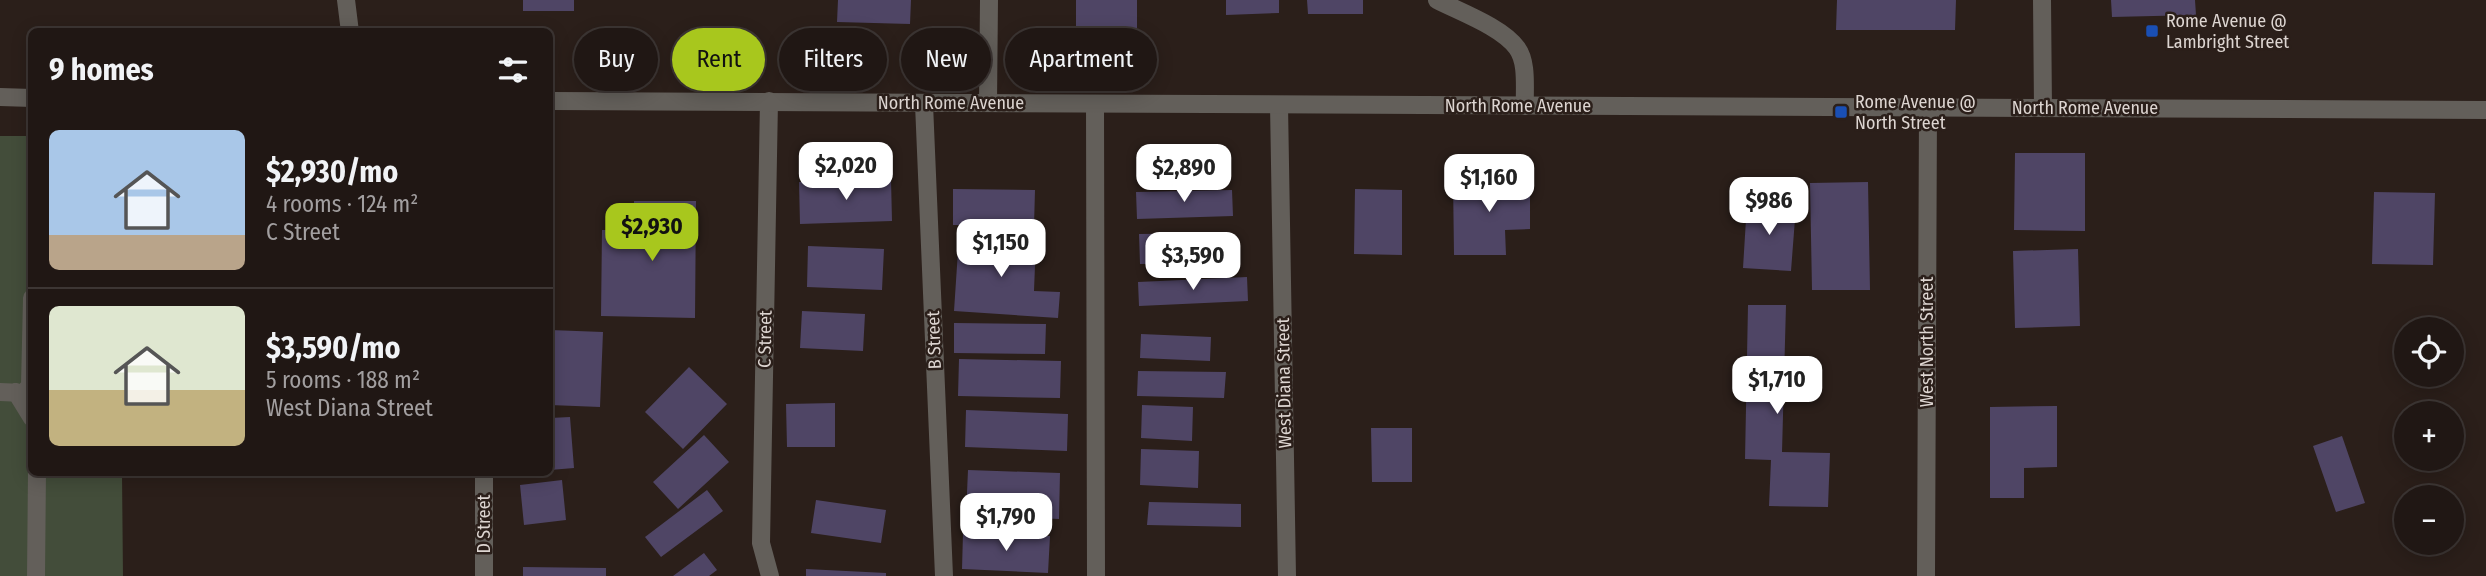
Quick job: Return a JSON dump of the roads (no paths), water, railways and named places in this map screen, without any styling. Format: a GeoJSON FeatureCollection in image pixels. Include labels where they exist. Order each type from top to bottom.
{"type":"FeatureCollection","features":[{"type":"Feature","properties":{"kind":"street"},"geometry":{"type":"LineString","coordinates":[[346,0],[350,28]]}},
{"type":"Feature","properties":{"kind":"street"},"geometry":{"type":"LineString","coordinates":[[988,103],[989,0]]}},
{"type":"Feature","properties":{"kind":"street"},"geometry":{"type":"LineString","coordinates":[[1437,0],[1501,33],[1518,48],[1523,66],[1525,106]]}},
{"type":"Feature","properties":{"kind":"street"},"geometry":{"type":"LineString","coordinates":[[2042,0],[2043,108]]}},
{"type":"Feature","properties":{"kind":"street"},"geometry":{"type":"LineString","coordinates":[[0,97],[28,98]]}},
{"type":"Feature","properties":{"kind":"street","name":"North Rome Avenue"},"geometry":{"type":"LineString","coordinates":[[553,101],[2486,110]]}},
{"type":"Feature","properties":{"kind":"street","name":"C Street"},"geometry":{"type":"LineString","coordinates":[[769,101],[761,543],[770,576]]}},
{"type":"Feature","properties":{"kind":"street","name":"B Street"},"geometry":{"type":"LineString","coordinates":[[923,104],[944,576]]}},
{"type":"Feature","properties":{"kind":"street"},"geometry":{"type":"LineString","coordinates":[[1095,104],[1096,576]]}},
{"type":"Feature","properties":{"kind":"street","name":"West Diana Street"},"geometry":{"type":"LineString","coordinates":[[1279,105],[1287,576]]}},
{"type":"Feature","properties":{"kind":"street","name":"West North Street"},"geometry":{"type":"LineString","coordinates":[[1926,576],[1928,108]]}},
{"type":"Feature","properties":{"kind":"street"},"geometry":{"type":"LineString","coordinates":[[8,392],[23,393],[28,388]]}},
{"type":"Feature","properties":{"kind":"street"},"geometry":{"type":"LineString","coordinates":[[8,392],[28,414]]}},
{"type":"Feature","properties":{"kind":"street"},"geometry":{"type":"LineString","coordinates":[[36,576],[37,476]]}},
{"type":"Feature","properties":{"kind":"street","name":"D Street"},"geometry":{"type":"LineString","coordinates":[[484,476],[484,576]]}},
{"type":"Feature","properties":{"kind":"place","name":"Rome Avenue @ Lambright Street"},"geometry":{"type":"Point","coordinates":[2152,31]}},
{"type":"Feature","properties":{"kind":"place","name":"Rome Avenue @ North Street"},"geometry":{"type":"Point","coordinates":[1841,112]}}]}
